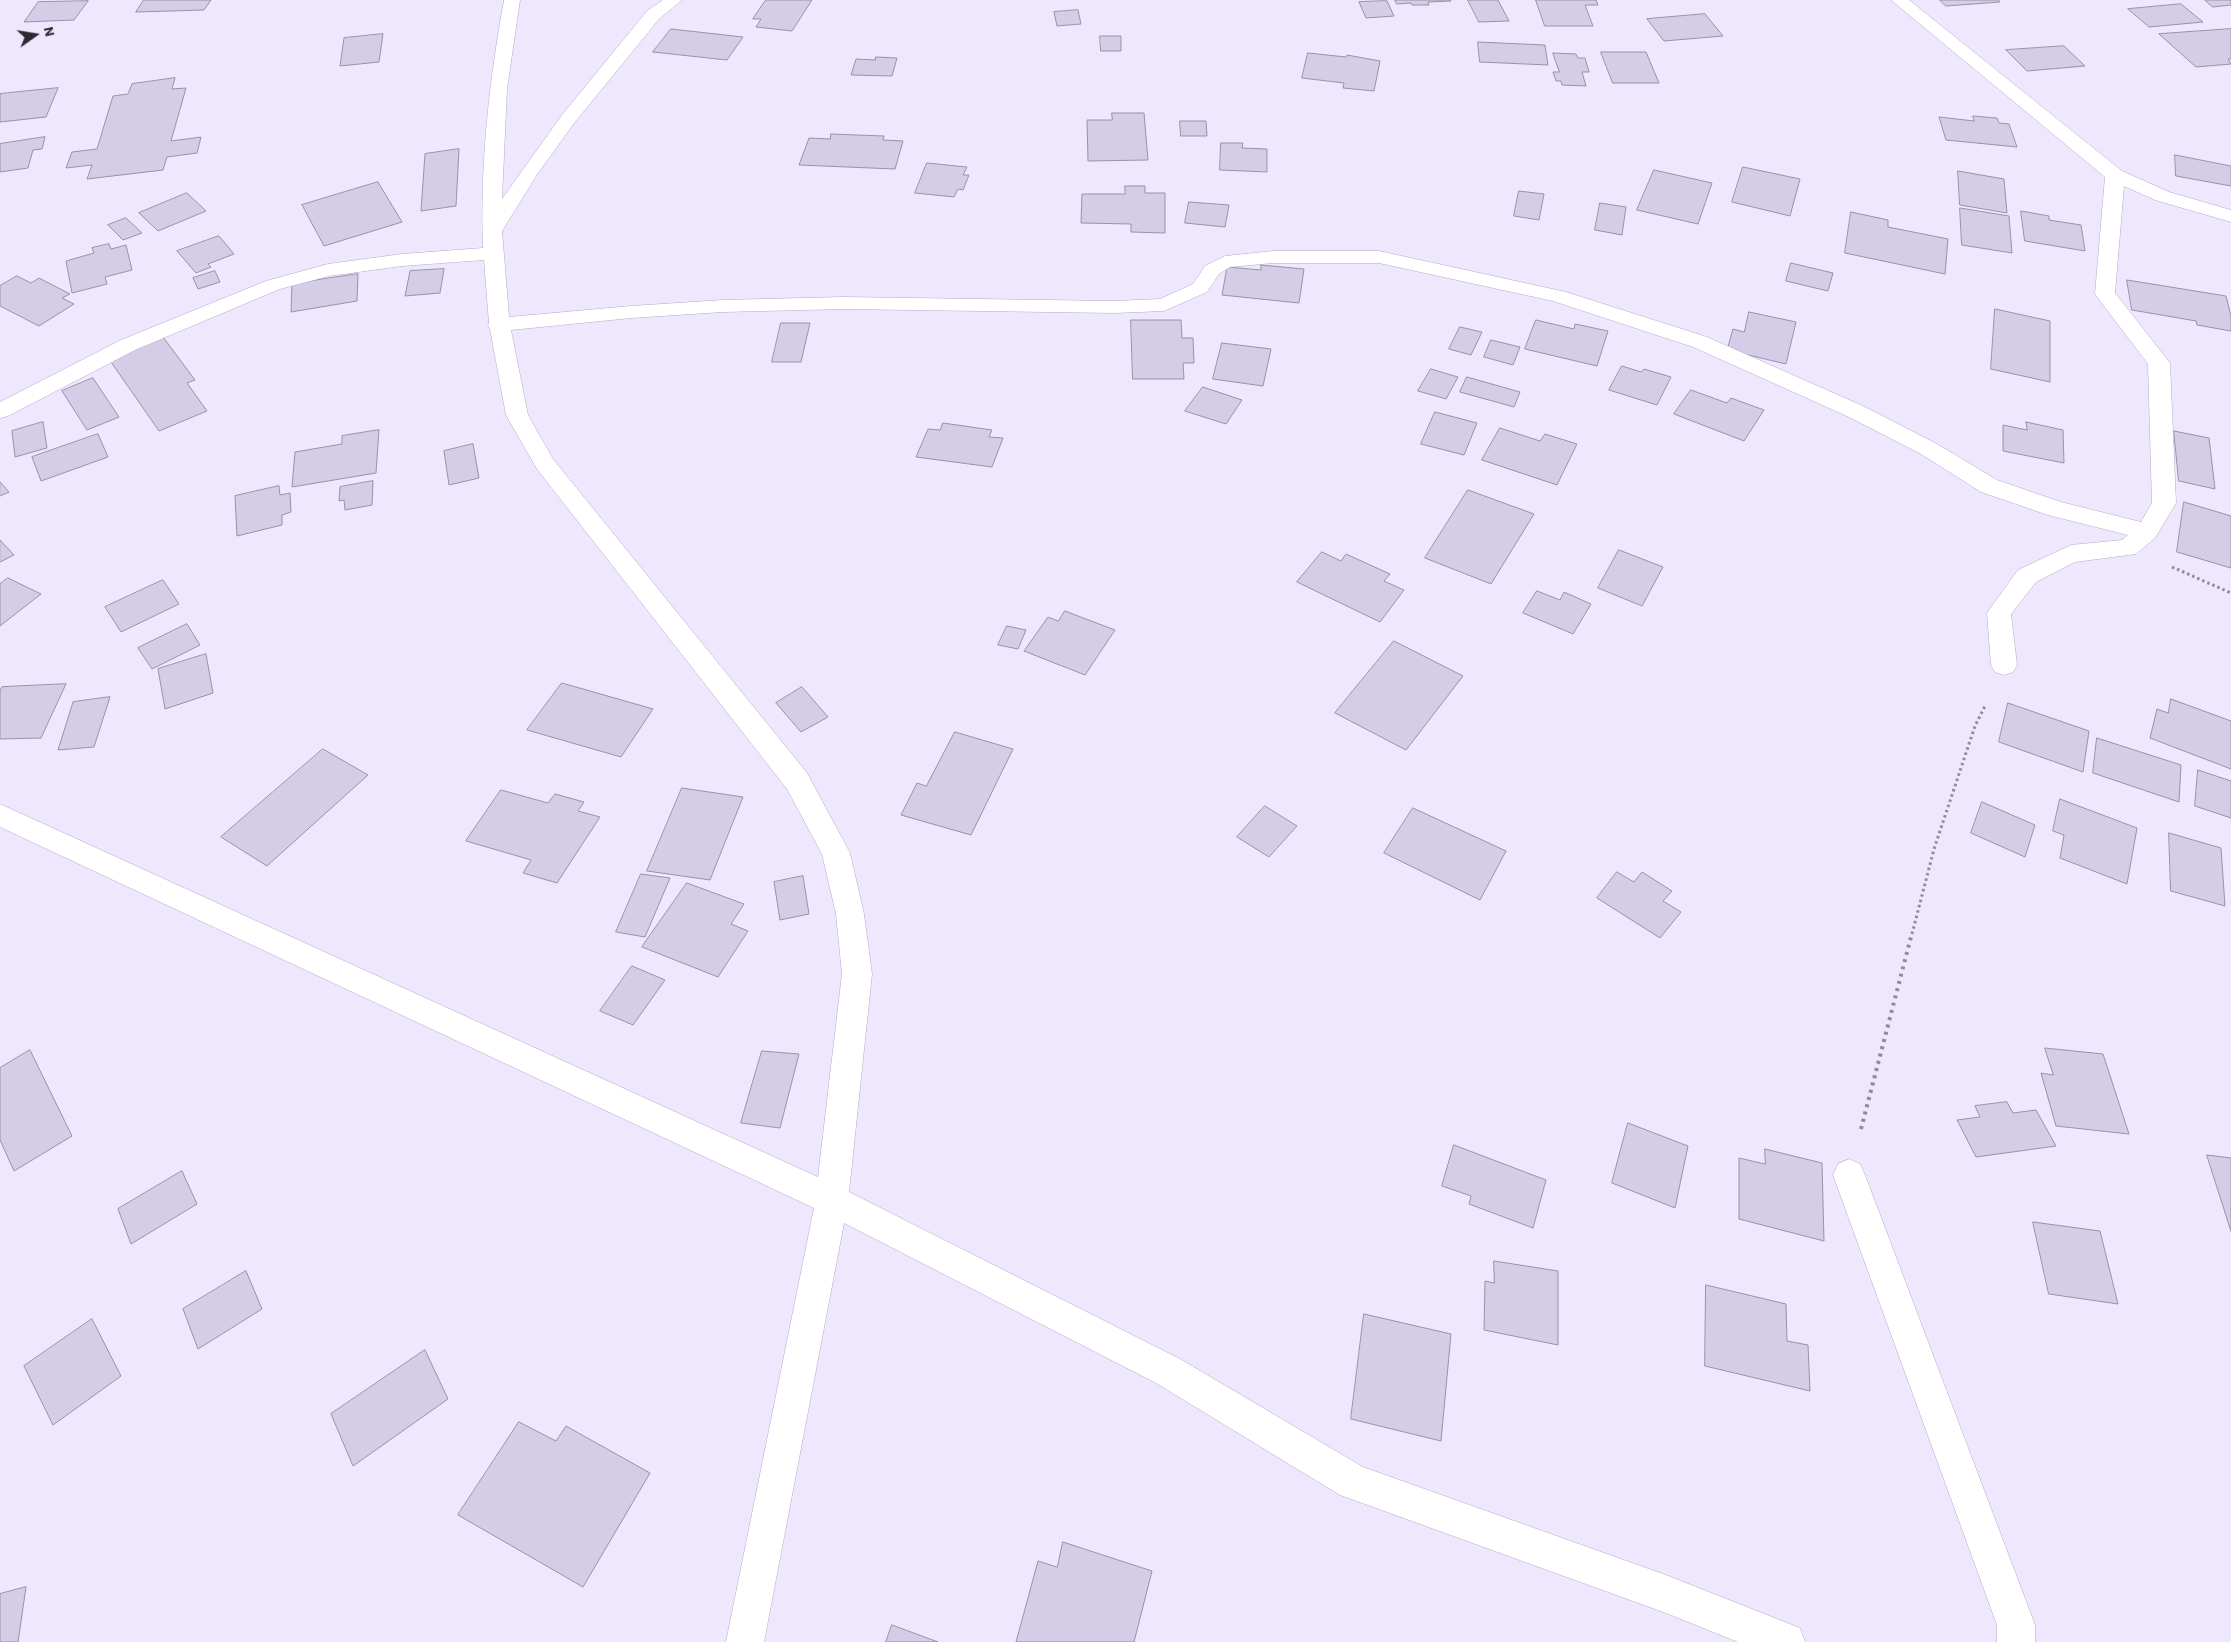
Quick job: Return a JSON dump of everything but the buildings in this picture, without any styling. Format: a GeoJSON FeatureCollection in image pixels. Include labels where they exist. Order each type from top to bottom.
{"type":"FeatureCollection","features":[{"type":"Feature","properties":{"kind":"street"},"geometry":{"type":"LineString","coordinates":[[512,0],[498,93],[493,158],[494,242],[498,325],[517,415],[545,464],[797,781],[836,853],[850,914],[857,974],[832,1200],[745,1642]]}},
{"type":"Feature","properties":{"kind":"street"},"geometry":{"type":"LineString","coordinates":[[494,242],[516,190],[543,152],[653,15],[674,0]]}},
{"type":"Feature","properties":{"kind":"street"},"geometry":{"type":"LineString","coordinates":[[1899,0],[2115,175],[2162,196],[2231,216]]}},
{"type":"Feature","properties":{"kind":"street"},"geometry":{"type":"LineString","coordinates":[[2004,665],[1999,613],[2027,576],[2071,554],[2128,548],[2147,532],[2164,503],[2159,363],[2105,294],[2115,175]]}},
{"type":"Feature","properties":{"kind":"street"},"geometry":{"type":"LineString","coordinates":[[0,411],[128,345],[272,285],[328,270],[402,260],[494,242]]}},
{"type":"Feature","properties":{"kind":"street"},"geometry":{"type":"LineString","coordinates":[[498,325],[631,312],[723,306],[844,303],[1114,307],[1164,305],[1200,288],[1212,270],[1225,262],[1273,257],[1379,258],[1423,265],[1559,296],[1700,342],[1857,412],[1929,449],[1990,486],[2056,509],[2147,532]]}},
{"type":"Feature","properties":{"kind":"street"},"geometry":{"type":"LineString","coordinates":[[0,815],[832,1200],[1168,1370],[1353,1482],[1666,1594],[1786,1642]]}},
{"type":"Feature","properties":{"kind":"street"},"geometry":{"type":"LineString","coordinates":[[1849,1175],[2016,1625],[2016,1642]]}},
{"type":"Feature","properties":{"kind":"path"},"geometry":{"type":"LineString","coordinates":[[2128,548],[2231,593]]}},
{"type":"Feature","properties":{"kind":"path"},"geometry":{"type":"LineString","coordinates":[[1849,1175],[1934,849],[1975,726],[2004,665]]}}]}
